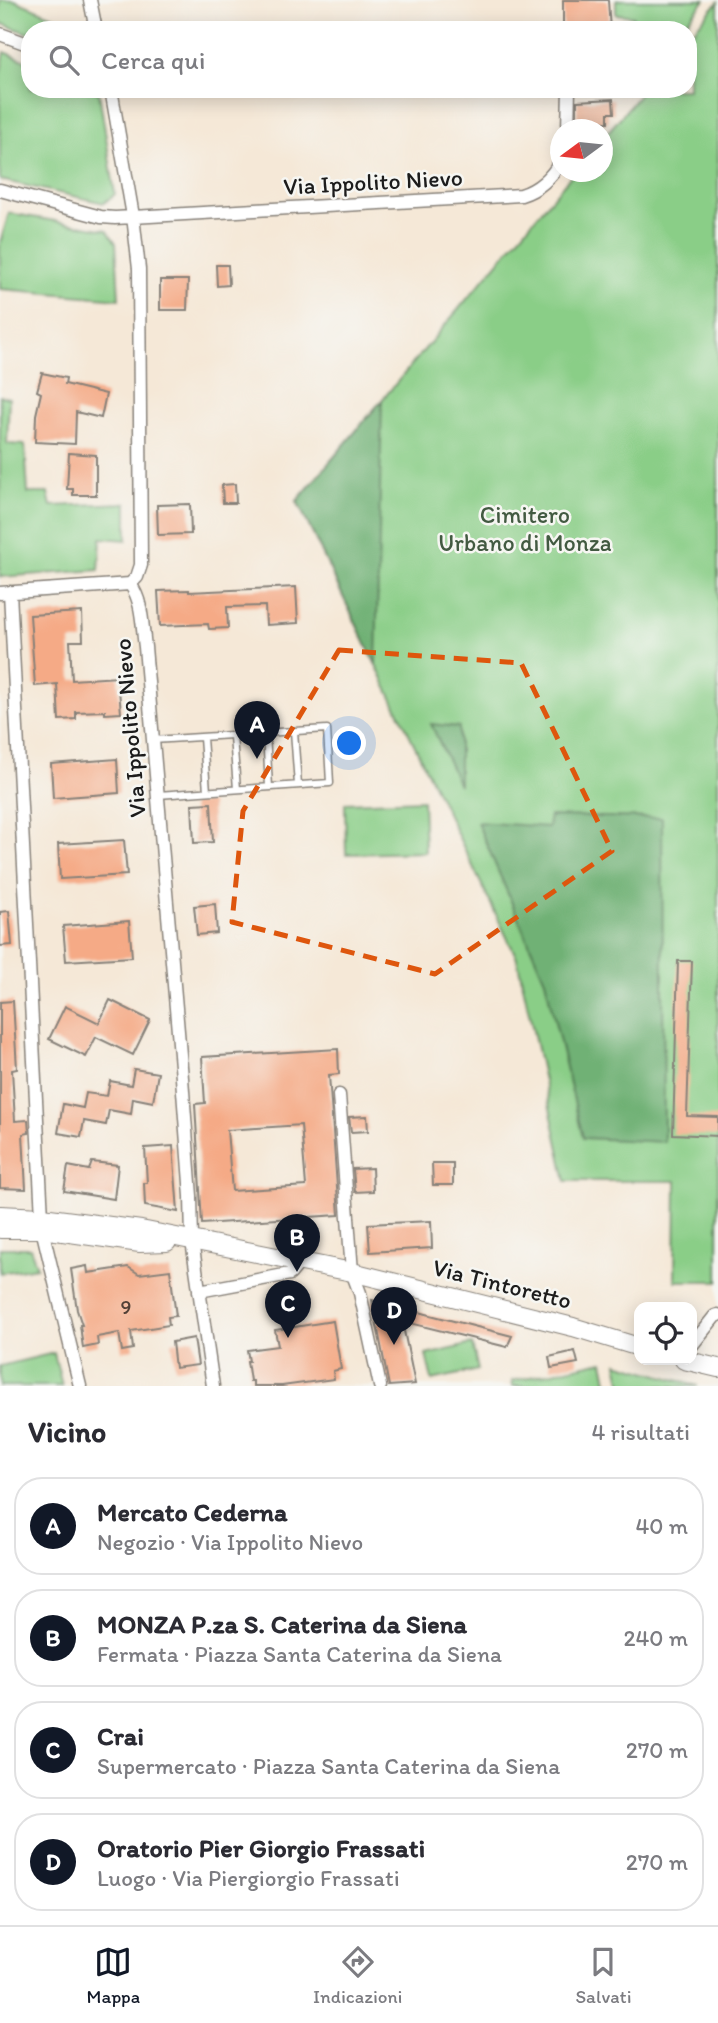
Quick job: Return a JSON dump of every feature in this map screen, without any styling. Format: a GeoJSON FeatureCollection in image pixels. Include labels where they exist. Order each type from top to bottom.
{"type":"FeatureCollection","features":[{"type":"Feature","properties":{"kind":"street"},"geometry":{"type":"LineString","coordinates":[[90,0],[94,21]]}},
{"type":"Feature","properties":{"kind":"street"},"geometry":{"type":"LineString","coordinates":[[0,34],[21,42]]}},
{"type":"Feature","properties":{"kind":"street"},"geometry":{"type":"LineString","coordinates":[[80,1386],[42,1223],[5,593],[130,584],[141,565],[139,269],[112,98]]}},
{"type":"Feature","properties":{"kind":"street"},"geometry":{"type":"LineString","coordinates":[[568,119],[569,98]]}},
{"type":"Feature","properties":{"kind":"street","name":"Via Ippolito Nievo"},"geometry":{"type":"LineString","coordinates":[[0,190],[115,218],[521,195],[532,192],[550,176]]}},
{"type":"Feature","properties":{"kind":"street","name":"Via Ippolito Nievo"},"geometry":{"type":"LineString","coordinates":[[130,584],[139,601],[145,647],[187,1143],[192,1241],[213,1386]]}},
{"type":"Feature","properties":{"kind":"street"},"geometry":{"type":"LineString","coordinates":[[339,1095],[352,1272],[360,1293],[380,1386]]}},
{"type":"Feature","properties":{"kind":"street"},"geometry":{"type":"LineString","coordinates":[[0,1215],[42,1223]]}},
{"type":"Feature","properties":{"kind":"street"},"geometry":{"type":"LineString","coordinates":[[0,1229],[42,1223]]}},
{"type":"Feature","properties":{"kind":"street","name":"Via Tintoretto"},"geometry":{"type":"LineString","coordinates":[[42,1223],[141,1230],[352,1272],[634,1345]]}},
{"type":"Feature","properties":{"kind":"street"},"geometry":{"type":"LineString","coordinates":[[199,1291],[290,1274],[299,1263]]}},
{"type":"Feature","properties":{"kind":"street"},"geometry":{"type":"LineString","coordinates":[[697,1338],[715,1315],[718,1315]]}},
{"type":"Feature","properties":{"kind":"street"},"geometry":{"type":"LineString","coordinates":[[697,1363],[717,1367]]}},
{"type":"Feature","properties":{"kind":"lane"},"geometry":{"type":"LineString","coordinates":[[153,740],[327,729],[330,783],[158,795]]}},
{"type":"Feature","properties":{"kind":"lane"},"geometry":{"type":"LineString","coordinates":[[294,732],[298,785]]}},
{"type":"Feature","properties":{"kind":"lane"},"geometry":{"type":"LineString","coordinates":[[266,733],[269,787]]}},
{"type":"Feature","properties":{"kind":"lane"},"geometry":{"type":"LineString","coordinates":[[233,736],[237,789]]}},
{"type":"Feature","properties":{"kind":"lane"},"geometry":{"type":"LineString","coordinates":[[203,738],[207,791]]}},
{"type":"Feature","properties":{"kind":"highlighted area"},"geometry":{"type":"Polygon","coordinates":[[[339,650],[521,663],[612,851],[435,974],[232,922],[243,811],[339,650]]]}},
{"type":"Feature","properties":{"kind":"green space"},"geometry":{"type":"Polygon","coordinates":[[[0,0],[14,0],[65,21],[21,21],[21,31],[0,23],[0,0]]]}},
{"type":"Feature","properties":{"kind":"green space"},"geometry":{"type":"Polygon","coordinates":[[[616,0],[705,0],[688,21],[633,21],[633,16],[616,14],[616,0]]]}},
{"type":"Feature","properties":{"kind":"green space","name":"Cimitero Urbano di Monza"},"geometry":{"type":"Polygon","coordinates":[[[718,2],[718,1281],[675,1281],[676,1181],[566,1181],[517,958],[297,501],[566,182],[613,182],[613,126],[636,98],[697,98],[697,26],[718,2]]]}},
{"type":"Feature","properties":{"kind":"green space"},"geometry":{"type":"Polygon","coordinates":[[[5,52],[21,59],[21,98],[100,98],[115,194],[104,203],[0,180],[0,75],[5,52]]]}},
{"type":"Feature","properties":{"kind":"green space"},"geometry":{"type":"Polygon","coordinates":[[[9,213],[107,230],[116,243],[119,299],[0,289],[0,243],[9,213]]]}},
{"type":"Feature","properties":{"kind":"green space"},"geometry":{"type":"Polygon","coordinates":[[[0,396],[9,398],[7,444],[25,445],[28,493],[48,493],[51,506],[127,503],[127,540],[101,538],[99,570],[0,577],[0,396]]]}},
{"type":"Feature","properties":{"kind":"green space"},"geometry":{"type":"Polygon","coordinates":[[[382,400],[376,665],[297,501],[382,400]]]}},
{"type":"Feature","properties":{"kind":"green space"},"geometry":{"type":"Polygon","coordinates":[[[431,724],[459,727],[459,785],[431,724]]]}},
{"type":"Feature","properties":{"kind":"green space"},"geometry":{"type":"Polygon","coordinates":[[[423,800],[425,852],[346,854],[345,803],[423,800]]]}},
{"type":"Feature","properties":{"kind":"green space"},"geometry":{"type":"Polygon","coordinates":[[[550,816],[662,818],[664,1142],[583,1138],[545,980],[477,822],[548,827],[550,816]]]}},
{"type":"Feature","properties":{"kind":"green space"},"geometry":{"type":"Polygon","coordinates":[[[0,1248],[30,1248],[37,1267],[0,1273],[0,1248]]]}},
{"type":"Feature","properties":{"kind":"green space"},"geometry":{"type":"Polygon","coordinates":[[[472,1344],[478,1370],[432,1380],[426,1355],[472,1344]]]}},
{"type":"Feature","properties":{"kind":"green space"},"geometry":{"type":"Polygon","coordinates":[[[54,1353],[62,1386],[0,1386],[0,1366],[54,1353]]]}},
{"type":"Feature","properties":{"kind":"green space"},"geometry":{"type":"Polygon","coordinates":[[[603,1361],[608,1386],[513,1386],[512,1381],[603,1361]]]}},
{"type":"Feature","properties":{"kind":"green space"},"geometry":{"type":"Polygon","coordinates":[[[617,1363],[698,1386],[622,1386],[617,1363]]]}},
{"type":"Feature","properties":{"kind":"building"},"geometry":{"type":"Polygon","coordinates":[[[563,0],[608,0],[609,21],[563,21],[563,0]]]}},
{"type":"Feature","properties":{"kind":"building"},"geometry":{"type":"Polygon","coordinates":[[[613,99],[614,113],[608,113],[608,119],[577,119],[577,101],[613,99]]]}},
{"type":"Feature","properties":{"kind":"building"},"geometry":{"type":"Polygon","coordinates":[[[216,265],[228,265],[229,285],[217,286],[216,265]]]}},
{"type":"Feature","properties":{"kind":"building"},"geometry":{"type":"Polygon","coordinates":[[[160,280],[188,280],[187,310],[160,310],[160,280]]]}},
{"type":"Feature","properties":{"kind":"building"},"geometry":{"type":"Polygon","coordinates":[[[42,373],[66,378],[65,384],[106,394],[101,418],[76,412],[75,444],[35,442],[36,415],[41,393],[37,391],[42,373]]]}},
{"type":"Feature","properties":{"kind":"building"},"geometry":{"type":"Polygon","coordinates":[[[69,453],[96,455],[96,495],[73,495],[73,489],[67,489],[69,453]]]}},
{"type":"Feature","properties":{"kind":"building"},"geometry":{"type":"Polygon","coordinates":[[[235,484],[236,503],[223,503],[222,485],[235,484]]]}},
{"type":"Feature","properties":{"kind":"building"},"geometry":{"type":"Polygon","coordinates":[[[190,504],[191,534],[158,535],[157,505],[190,504]]]}},
{"type":"Feature","properties":{"kind":"building"},"geometry":{"type":"Polygon","coordinates":[[[296,587],[298,623],[266,625],[265,606],[227,607],[228,628],[209,629],[208,624],[160,626],[158,591],[296,587]]]}},
{"type":"Feature","properties":{"kind":"building"},"geometry":{"type":"Polygon","coordinates":[[[82,612],[83,641],[70,641],[72,680],[118,677],[121,713],[76,712],[76,719],[59,720],[57,684],[35,686],[30,615],[82,612]]]}},
{"type":"Feature","properties":{"kind":"building"},"geometry":{"type":"Polygon","coordinates":[[[117,759],[119,793],[53,798],[51,764],[117,759]]]}},
{"type":"Feature","properties":{"kind":"building"},"geometry":{"type":"Polygon","coordinates":[[[211,803],[213,842],[194,843],[192,804],[211,803]]]}},
{"type":"Feature","properties":{"kind":"building"},"geometry":{"type":"Polygon","coordinates":[[[124,840],[127,875],[60,879],[58,844],[124,840]]]}},
{"type":"Feature","properties":{"kind":"building"},"geometry":{"type":"Polygon","coordinates":[[[215,904],[217,933],[197,935],[194,906],[215,904]]]}},
{"type":"Feature","properties":{"kind":"building"},"geometry":{"type":"Polygon","coordinates":[[[9,911],[12,945],[0,946],[0,912],[9,911]]]}},
{"type":"Feature","properties":{"kind":"building"},"geometry":{"type":"Polygon","coordinates":[[[129,921],[132,957],[66,961],[63,926],[129,921]]]}},
{"type":"Feature","properties":{"kind":"building"},"geometry":{"type":"Polygon","coordinates":[[[678,961],[692,961],[687,1116],[718,1117],[718,1136],[673,1134],[678,961]]]}},
{"type":"Feature","properties":{"kind":"building"},"geometry":{"type":"Polygon","coordinates":[[[110,1000],[150,1020],[133,1055],[96,1037],[86,1057],[49,1039],[65,1006],[99,1023],[110,1000]]]}},
{"type":"Feature","properties":{"kind":"building"},"geometry":{"type":"Polygon","coordinates":[[[13,1001],[17,1069],[12,1070],[15,1121],[28,1120],[29,1133],[23,1134],[26,1189],[0,1188],[0,1002],[13,1001]]]}},
{"type":"Feature","properties":{"kind":"building"},"geometry":{"type":"Polygon","coordinates":[[[338,1049],[339,1074],[329,1075],[339,1215],[202,1224],[195,1104],[205,1103],[202,1057],[338,1049]],[[301,1125],[227,1130],[232,1191],[306,1186],[301,1125]]]}},
{"type":"Feature","properties":{"kind":"building"},"geometry":{"type":"Polygon","coordinates":[[[134,1069],[158,1073],[153,1102],[133,1098],[131,1114],[109,1110],[106,1125],[84,1121],[81,1137],[58,1133],[63,1104],[83,1108],[86,1093],[107,1096],[110,1081],[131,1085],[134,1069]]]}},
{"type":"Feature","properties":{"kind":"building"},"geometry":{"type":"Polygon","coordinates":[[[367,1116],[368,1131],[351,1132],[349,1117],[367,1116]]]}},
{"type":"Feature","properties":{"kind":"building"},"geometry":{"type":"Polygon","coordinates":[[[173,1146],[178,1212],[145,1206],[145,1148],[173,1146]]]}},
{"type":"Feature","properties":{"kind":"building"},"geometry":{"type":"Polygon","coordinates":[[[92,1162],[118,1165],[114,1199],[64,1191],[68,1166],[89,1170],[92,1162]]]}},
{"type":"Feature","properties":{"kind":"building"},"geometry":{"type":"Polygon","coordinates":[[[432,1163],[453,1163],[453,1185],[433,1185],[432,1163]]]}},
{"type":"Feature","properties":{"kind":"building"},"geometry":{"type":"Polygon","coordinates":[[[372,1168],[373,1191],[355,1192],[353,1169],[372,1168]]]}},
{"type":"Feature","properties":{"kind":"building"},"geometry":{"type":"Polygon","coordinates":[[[431,1221],[432,1248],[370,1252],[368,1224],[431,1221]]]}},
{"type":"Feature","properties":{"kind":"building"},"geometry":{"type":"Polygon","coordinates":[[[87,1266],[88,1273],[128,1267],[139,1274],[170,1270],[176,1316],[168,1317],[169,1325],[131,1331],[133,1349],[122,1351],[119,1333],[97,1337],[98,1345],[83,1348],[82,1325],[71,1269],[87,1266]]]}},
{"type":"Feature","properties":{"kind":"building"},"geometry":{"type":"Polygon","coordinates":[[[372,1300],[512,1336],[507,1347],[402,1321],[415,1384],[389,1386],[372,1300]]]}},
{"type":"Feature","properties":{"kind":"building"},"geometry":{"type":"Polygon","coordinates":[[[333,1321],[341,1369],[333,1371],[334,1379],[282,1386],[253,1386],[253,1381],[250,1381],[247,1350],[278,1346],[275,1330],[333,1321]]]}},
{"type":"Feature","properties":{"kind":"building"},"geometry":{"type":"Polygon","coordinates":[[[194,1338],[198,1365],[175,1368],[172,1342],[194,1338]]]}},
{"type":"Feature","properties":{"kind":"building"},"geometry":{"type":"Polygon","coordinates":[[[575,1351],[578,1363],[551,1368],[549,1357],[575,1351]]]}},
{"type":"Feature","properties":{"kind":"place","name":"Mercato Cederna"},"geometry":{"type":"Point","coordinates":[257,759]}},
{"type":"Feature","properties":{"kind":"place","name":"MONZA P.za S. Caterina da Siena"},"geometry":{"type":"Point","coordinates":[297,1272]}},
{"type":"Feature","properties":{"kind":"place","name":"Crai"},"geometry":{"type":"Point","coordinates":[288,1338]}},
{"type":"Feature","properties":{"kind":"place","name":"Oratorio Pier Giorgio Frassati"},"geometry":{"type":"Point","coordinates":[394,1345]}}]}
